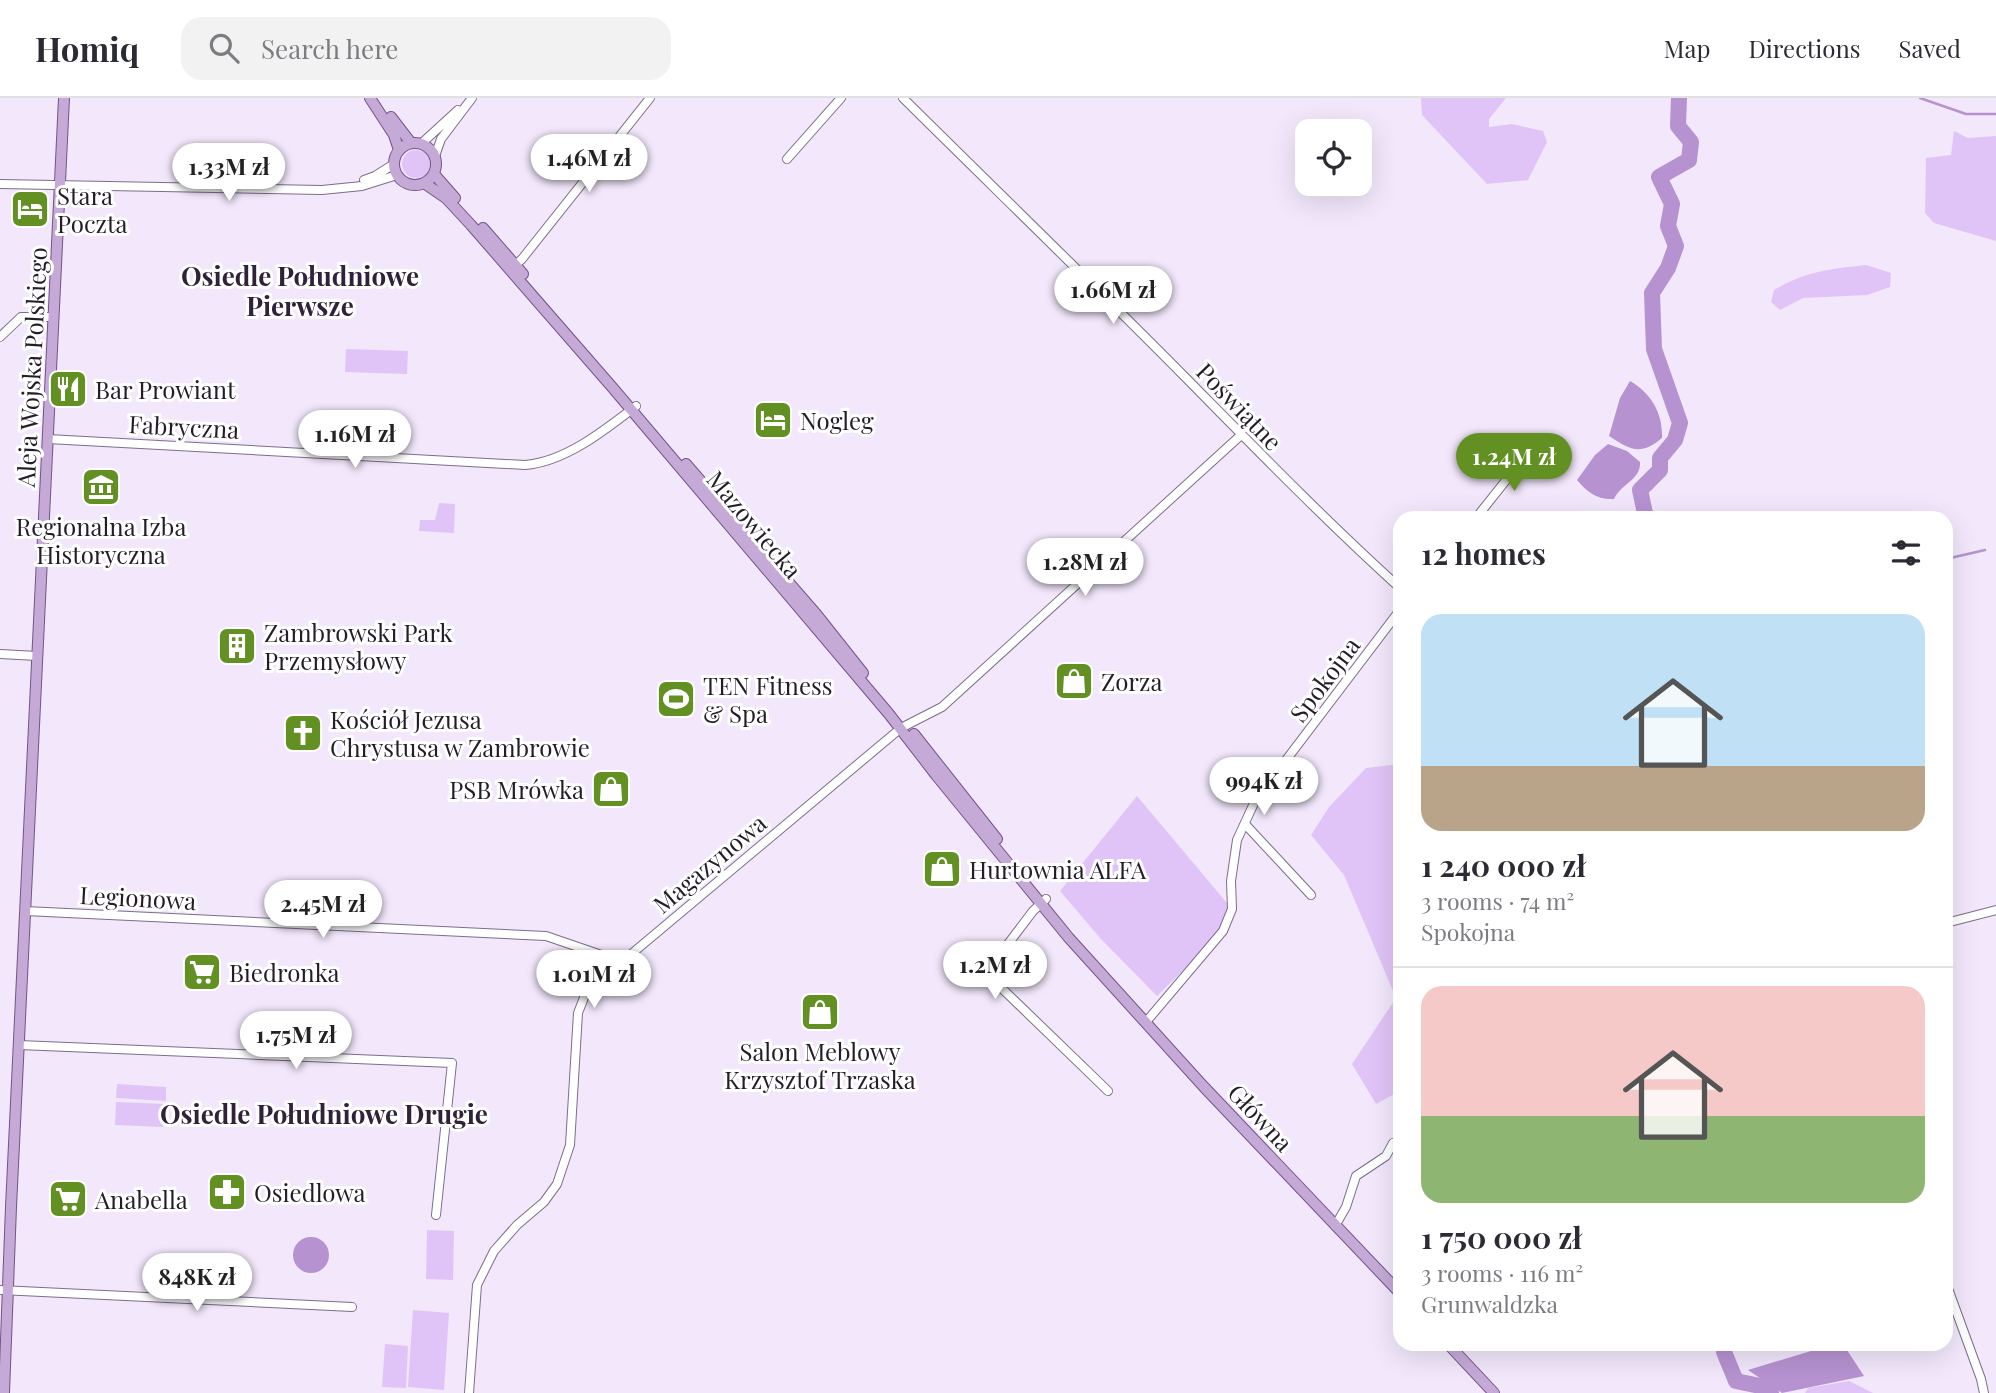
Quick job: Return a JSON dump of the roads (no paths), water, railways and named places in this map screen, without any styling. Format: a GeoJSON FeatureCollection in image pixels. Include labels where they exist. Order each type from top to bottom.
{"type":"FeatureCollection","features":[{"type":"Feature","properties":{"kind":"main road","name":"Aleja Wojska Polskiego"},"geometry":{"type":"LineString","coordinates":[[4,1393],[4,1290],[19,1045],[64,98]]}},
{"type":"Feature","properties":{"kind":"main road"},"geometry":{"type":"LineString","coordinates":[[370,98],[394,135],[398,150],[396,169],[407,183],[424,183],[434,174],[435,156],[430,148],[416,143],[377,98]]}},
{"type":"Feature","properties":{"kind":"main road"},"geometry":{"type":"LineString","coordinates":[[398,150],[416,143]]}},
{"type":"Feature","properties":{"kind":"main road","name":"Mazowiecka"},"geometry":{"type":"LineString","coordinates":[[434,174],[633,408],[817,615],[1044,901]]}},
{"type":"Feature","properties":{"kind":"main road","name":"Mazowiecka"},"geometry":{"type":"LineString","coordinates":[[424,183],[446,198],[512,267]]}},
{"type":"Feature","properties":{"kind":"main road","name":"Główna"},"geometry":{"type":"LineString","coordinates":[[1044,901],[1077,936],[1096,966],[1146,1022],[1393,1286]]}},
{"type":"Feature","properties":{"kind":"main road"},"geometry":{"type":"LineString","coordinates":[[1455,1351],[1494,1393]]}},
{"type":"Feature","properties":{"kind":"street"},"geometry":{"type":"LineString","coordinates":[[416,143],[434,134],[471,98]]}},
{"type":"Feature","properties":{"kind":"street"},"geometry":{"type":"LineString","coordinates":[[435,156],[441,139],[471,98]]}},
{"type":"Feature","properties":{"kind":"street"},"geometry":{"type":"LineString","coordinates":[[512,267],[650,98]]}},
{"type":"Feature","properties":{"kind":"street"},"geometry":{"type":"LineString","coordinates":[[787,159],[841,98]]}},
{"type":"Feature","properties":{"kind":"street","name":"Poświątne"},"geometry":{"type":"LineString","coordinates":[[903,98],[1240,436],[1393,582]]}},
{"type":"Feature","properties":{"kind":"street"},"geometry":{"type":"LineString","coordinates":[[0,184],[298,190],[342,188],[396,169]]}},
{"type":"Feature","properties":{"kind":"street"},"geometry":{"type":"LineString","coordinates":[[0,337],[21,317],[54,317]]}},
{"type":"Feature","properties":{"kind":"street","name":"Fabryczna"},"geometry":{"type":"LineString","coordinates":[[48,439],[525,465],[548,461],[591,437],[633,408]]}},
{"type":"Feature","properties":{"kind":"street","name":"Magazynowa"},"geometry":{"type":"LineString","coordinates":[[468,1393],[477,1285],[494,1251],[517,1224],[544,1202],[557,1184],[570,1145],[578,1013],[585,995],[904,727],[942,707],[1240,436]]}},
{"type":"Feature","properties":{"kind":"street"},"geometry":{"type":"LineString","coordinates":[[1482,511],[1532,452]]}},
{"type":"Feature","properties":{"kind":"street","name":"Spokojna"},"geometry":{"type":"LineString","coordinates":[[1146,1022],[1223,931],[1232,909],[1231,881],[1237,840],[1255,801],[1393,620]]}},
{"type":"Feature","properties":{"kind":"street"},"geometry":{"type":"LineString","coordinates":[[0,654],[37,656]]}},
{"type":"Feature","properties":{"kind":"street"},"geometry":{"type":"LineString","coordinates":[[1245,824],[1311,895]]}},
{"type":"Feature","properties":{"kind":"street"},"geometry":{"type":"LineString","coordinates":[[1044,901],[986,973],[1108,1091]]}},
{"type":"Feature","properties":{"kind":"street"},"geometry":{"type":"LineString","coordinates":[[1953,921],[1996,910]]}},
{"type":"Feature","properties":{"kind":"street","name":"Legionowa"},"geometry":{"type":"LineString","coordinates":[[25,911],[546,936],[622,962]]}},
{"type":"Feature","properties":{"kind":"street"},"geometry":{"type":"LineString","coordinates":[[19,1045],[452,1063],[436,1215]]}},
{"type":"Feature","properties":{"kind":"street"},"geometry":{"type":"LineString","coordinates":[[1335,1226],[1346,1207],[1356,1176],[1386,1156],[1393,1143]]}},
{"type":"Feature","properties":{"kind":"street"},"geometry":{"type":"LineString","coordinates":[[4,1290],[352,1307]]}},
{"type":"Feature","properties":{"kind":"street"},"geometry":{"type":"LineString","coordinates":[[1953,1302],[1984,1393]]}},
{"type":"Feature","properties":{"kind":"waterway"},"geometry":{"type":"LineString","coordinates":[[1644,511],[1640,490],[1660,470],[1660,458],[1675,440],[1680,423],[1654,349],[1652,293],[1668,268],[1676,246],[1668,226],[1672,204],[1659,177],[1689,160],[1691,142],[1678,126],[1679,98]]}},
{"type":"Feature","properties":{"kind":"waterway"},"geometry":{"type":"LineString","coordinates":[[1920,98],[1966,114],[1996,114]]}},
{"type":"Feature","properties":{"kind":"waterway"},"geometry":{"type":"LineString","coordinates":[[1953,557],[1985,550]]}},
{"type":"Feature","properties":{"kind":"waterway"},"geometry":{"type":"LineString","coordinates":[[1724,1351],[1736,1381],[1760,1386],[1771,1393]]}},
{"type":"Feature","properties":{"kind":"place","name":"Stara Poczta"},"geometry":{"type":"Point","coordinates":[30,209]}},
{"type":"Feature","properties":{"kind":"place","name":"Bar Prowiant"},"geometry":{"type":"Point","coordinates":[68,389]}},
{"type":"Feature","properties":{"kind":"place","name":"Nogleg"},"geometry":{"type":"Point","coordinates":[773,420]}},
{"type":"Feature","properties":{"kind":"place","name":"Regionalna Izba Historyczna"},"geometry":{"type":"Point","coordinates":[101,487]}},
{"type":"Feature","properties":{"kind":"place","name":"Zambrowski Park Przemysłowy"},"geometry":{"type":"Point","coordinates":[237,646]}},
{"type":"Feature","properties":{"kind":"place","name":"Zorza"},"geometry":{"type":"Point","coordinates":[1074,681]}},
{"type":"Feature","properties":{"kind":"place","name":"TEN Fitness & Spa"},"geometry":{"type":"Point","coordinates":[676,699]}},
{"type":"Feature","properties":{"kind":"place","name":"Kościół Jezusa Chrystusa w Zambrowie"},"geometry":{"type":"Point","coordinates":[303,733]}},
{"type":"Feature","properties":{"kind":"place","name":"PSB Mrówka"},"geometry":{"type":"Point","coordinates":[611,789]}},
{"type":"Feature","properties":{"kind":"place","name":"Hurtownia ALFA"},"geometry":{"type":"Point","coordinates":[942,869]}},
{"type":"Feature","properties":{"kind":"place","name":"Biedronka"},"geometry":{"type":"Point","coordinates":[202,972]}},
{"type":"Feature","properties":{"kind":"place","name":"Salon Meblowy Krzysztof Trzaska"},"geometry":{"type":"Point","coordinates":[820,1012]}},
{"type":"Feature","properties":{"kind":"place","name":"Osiedlowa"},"geometry":{"type":"Point","coordinates":[227,1192]}},
{"type":"Feature","properties":{"kind":"place","name":"Anabella"},"geometry":{"type":"Point","coordinates":[68,1199]}},
{"type":"Feature","properties":{"kind":"district","name":"Osiedle Południowe Pierwsze"},"geometry":{"type":"Point","coordinates":[300,290]}},
{"type":"Feature","properties":{"kind":"district","name":"Osiedle Południowe Drugie"},"geometry":{"type":"Point","coordinates":[324,1113]}}]}
